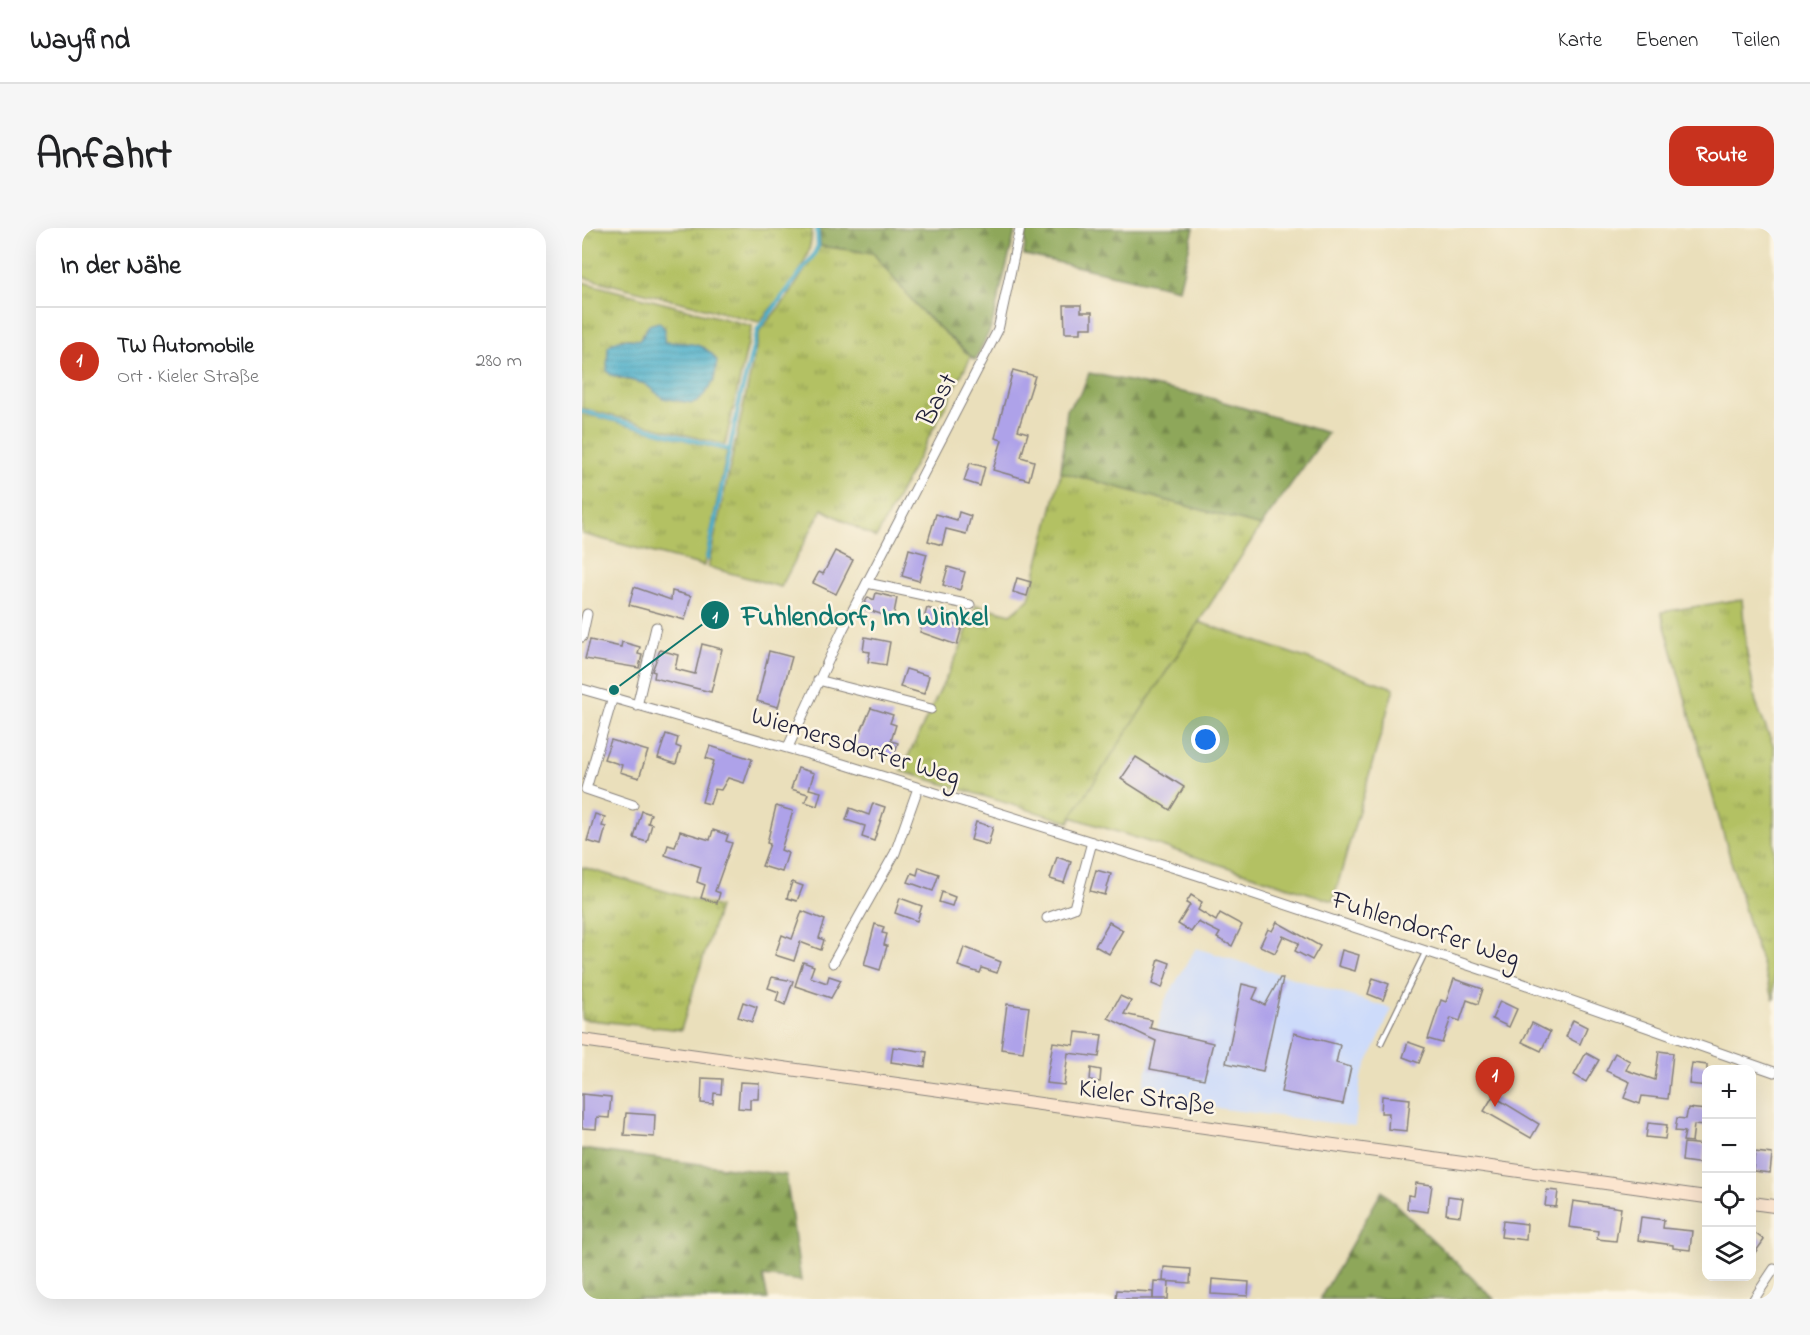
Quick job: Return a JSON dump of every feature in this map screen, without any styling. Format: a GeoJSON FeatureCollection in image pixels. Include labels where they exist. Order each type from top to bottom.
{"type":"FeatureCollection","features":[{"type":"Feature","properties":{"kind":"main road","name":"Kieler Straße"},"geometry":{"type":"LineString","coordinates":[[582,1040],[1702,1196]]}},
{"type":"Feature","properties":{"kind":"main road"},"geometry":{"type":"LineString","coordinates":[[1756,1204],[1774,1206]]}},
{"type":"Feature","properties":{"kind":"street","name":"Bast"},"geometry":{"type":"LineString","coordinates":[[788,747],[818,680],[998,330],[1020,228]]}},
{"type":"Feature","properties":{"kind":"street"},"geometry":{"type":"LineString","coordinates":[[867,583],[970,605]]}},
{"type":"Feature","properties":{"kind":"street"},"geometry":{"type":"LineString","coordinates":[[582,637],[587,614]]}},
{"type":"Feature","properties":{"kind":"street"},"geometry":{"type":"LineString","coordinates":[[637,706],[656,627]]}},
{"type":"Feature","properties":{"kind":"street"},"geometry":{"type":"LineString","coordinates":[[818,680],[931,709]]}},
{"type":"Feature","properties":{"kind":"street","name":"Wiemersdorfer Weg"},"geometry":{"type":"LineString","coordinates":[[582,689],[612,700],[788,747],[1062,832]]}},
{"type":"Feature","properties":{"kind":"street"},"geometry":{"type":"LineString","coordinates":[[612,700],[586,789],[633,805]]}},
{"type":"Feature","properties":{"kind":"street"},"geometry":{"type":"LineString","coordinates":[[834,963],[895,853],[918,788]]}},
{"type":"Feature","properties":{"kind":"street","name":"Fuhlendorfer Weg"},"geometry":{"type":"LineString","coordinates":[[1062,832],[1426,951],[1774,1072]]}},
{"type":"Feature","properties":{"kind":"street"},"geometry":{"type":"LineString","coordinates":[[1047,918],[1074,908],[1092,842]]}},
{"type":"Feature","properties":{"kind":"street"},"geometry":{"type":"LineString","coordinates":[[1754,1299],[1774,1269]]}},
{"type":"Feature","properties":{"kind":"lane"},"geometry":{"type":"LineString","coordinates":[[1381,1043],[1426,951]]}},
{"type":"Feature","properties":{"kind":"shaded area"},"geometry":{"type":"Polygon","coordinates":[[[1196,948],[1392,1009],[1361,1077],[1355,1126],[1140,1098],[1164,1002],[1196,948]]]}},
{"type":"Feature","properties":{"kind":"green space"},"geometry":{"type":"Polygon","coordinates":[[[582,228],[812,228],[811,242],[802,267],[795,279],[759,322],[582,277],[582,228]]]}},
{"type":"Feature","properties":{"kind":"green space"},"geometry":{"type":"Polygon","coordinates":[[[819,228],[1016,228],[991,328],[975,360],[920,310],[873,253],[820,246],[819,228]]]}},
{"type":"Feature","properties":{"kind":"green space"},"geometry":{"type":"Polygon","coordinates":[[[1026,228],[1194,228],[1179,289],[1024,255],[1026,228]]]}},
{"type":"Feature","properties":{"kind":"green space"},"geometry":{"type":"Polygon","coordinates":[[[820,246],[873,253],[920,310],[971,357],[876,538],[822,509],[781,587],[708,567],[760,330],[787,298],[820,246]]]}},
{"type":"Feature","properties":{"kind":"green space"},"geometry":{"type":"Polygon","coordinates":[[[582,282],[752,326],[725,445],[582,408],[582,282]],[[645,330],[640,340],[622,338],[618,378],[645,383],[663,398],[717,361],[712,354],[701,347],[663,341],[645,330]]]}},
{"type":"Feature","properties":{"kind":"green space"},"geometry":{"type":"Polygon","coordinates":[[[1089,373],[1207,397],[1328,433],[1261,526],[1061,472],[1067,409],[1082,391],[1089,373]]]}},
{"type":"Feature","properties":{"kind":"green space"},"geometry":{"type":"Polygon","coordinates":[[[582,413],[727,451],[704,566],[582,534],[582,413]]]}},
{"type":"Feature","properties":{"kind":"green space"},"geometry":{"type":"Polygon","coordinates":[[[1061,472],[1261,526],[1069,822],[901,771],[960,649],[976,605],[1011,614],[1029,599],[1061,472]]]}},
{"type":"Feature","properties":{"kind":"green space"},"geometry":{"type":"Polygon","coordinates":[[[1742,599],[1746,647],[1756,703],[1774,748],[1774,1000],[1749,925],[1661,612],[1742,599]]]}},
{"type":"Feature","properties":{"kind":"green space"},"geometry":{"type":"Polygon","coordinates":[[[1199,622],[1394,688],[1333,901],[1071,817],[1199,622]]]}},
{"type":"Feature","properties":{"kind":"green space"},"geometry":{"type":"Polygon","coordinates":[[[582,867],[719,907],[681,1030],[582,1019],[582,867]]]}},
{"type":"Feature","properties":{"kind":"green space"},"geometry":{"type":"Polygon","coordinates":[[[582,1149],[786,1175],[801,1281],[763,1276],[768,1299],[582,1299],[582,1149]]]}},
{"type":"Feature","properties":{"kind":"green space"},"geometry":{"type":"Polygon","coordinates":[[[1382,1191],[1494,1299],[1320,1299],[1382,1191]]]}},
{"type":"Feature","properties":{"kind":"water"},"geometry":{"type":"Polygon","coordinates":[[[659,322],[665,329],[664,342],[700,346],[712,354],[717,361],[714,381],[700,400],[692,403],[663,398],[645,384],[611,375],[607,371],[608,347],[619,340],[640,340],[649,325],[659,322]]]}},
{"type":"Feature","properties":{"kind":"building"},"geometry":{"type":"Polygon","coordinates":[[[1064,305],[1081,305],[1081,312],[1092,312],[1092,328],[1081,328],[1081,333],[1065,333],[1064,305]]]}},
{"type":"Feature","properties":{"kind":"building"},"geometry":{"type":"Polygon","coordinates":[[[1013,370],[1035,376],[1018,430],[1028,433],[1021,457],[1034,461],[1029,480],[993,470],[1002,440],[995,438],[1013,370]]]}},
{"type":"Feature","properties":{"kind":"building"},"geometry":{"type":"Polygon","coordinates":[[[970,463],[985,467],[980,486],[964,481],[970,463]]]}},
{"type":"Feature","properties":{"kind":"building"},"geometry":{"type":"Polygon","coordinates":[[[959,512],[971,516],[966,534],[946,529],[942,545],[928,541],[936,514],[957,520],[959,512]]]}},
{"type":"Feature","properties":{"kind":"building"},"geometry":{"type":"Polygon","coordinates":[[[909,549],[927,554],[919,581],[902,576],[909,549]]]}},
{"type":"Feature","properties":{"kind":"building"},"geometry":{"type":"Polygon","coordinates":[[[835,551],[853,560],[836,594],[813,583],[819,572],[823,574],[835,551]]]}},
{"type":"Feature","properties":{"kind":"building"},"geometry":{"type":"Polygon","coordinates":[[[948,567],[965,572],[960,590],[943,585],[948,567]]]}},
{"type":"Feature","properties":{"kind":"building"},"geometry":{"type":"Polygon","coordinates":[[[1017,578],[1031,582],[1027,596],[1013,592],[1017,578]]]}},
{"type":"Feature","properties":{"kind":"building"},"geometry":{"type":"Polygon","coordinates":[[[634,587],[671,600],[672,591],[691,596],[685,620],[629,605],[634,587]]]}},
{"type":"Feature","properties":{"kind":"building"},"geometry":{"type":"Polygon","coordinates":[[[876,593],[897,598],[893,618],[862,608],[868,597],[874,600],[876,593]]]}},
{"type":"Feature","properties":{"kind":"building"},"geometry":{"type":"Polygon","coordinates":[[[927,608],[948,614],[947,618],[952,620],[951,624],[962,627],[957,645],[920,632],[927,608]]]}},
{"type":"Feature","properties":{"kind":"building"},"geometry":{"type":"Polygon","coordinates":[[[865,637],[890,642],[886,665],[868,662],[870,652],[863,651],[865,637]]]}},
{"type":"Feature","properties":{"kind":"building"},"geometry":{"type":"Polygon","coordinates":[[[590,640],[621,647],[622,642],[640,647],[638,654],[642,655],[639,668],[585,659],[590,640]]]}},
{"type":"Feature","properties":{"kind":"building"},"geometry":{"type":"Polygon","coordinates":[[[702,644],[722,649],[711,692],[654,678],[655,672],[652,671],[660,650],[678,655],[675,669],[695,674],[702,644]]]}},
{"type":"Feature","properties":{"kind":"building"},"geometry":{"type":"Polygon","coordinates":[[[769,651],[792,657],[778,707],[757,701],[769,651]]]}},
{"type":"Feature","properties":{"kind":"building"},"geometry":{"type":"Polygon","coordinates":[[[906,669],[929,676],[924,694],[900,687],[906,669]]]}},
{"type":"Feature","properties":{"kind":"building"},"geometry":{"type":"Polygon","coordinates":[[[871,708],[893,715],[890,723],[896,725],[891,741],[898,743],[893,758],[855,745],[871,708]]]}},
{"type":"Feature","properties":{"kind":"building"},"geometry":{"type":"Polygon","coordinates":[[[666,734],[678,738],[676,746],[681,748],[676,764],[658,758],[666,734]]]}},
{"type":"Feature","properties":{"kind":"building"},"geometry":{"type":"Polygon","coordinates":[[[611,740],[648,751],[639,778],[620,772],[622,765],[604,759],[611,740]]]}},
{"type":"Feature","properties":{"kind":"building"},"geometry":{"type":"Polygon","coordinates":[[[710,746],[752,759],[744,783],[728,778],[721,790],[715,789],[710,804],[702,802],[714,761],[706,758],[710,746]]]}},
{"type":"Feature","properties":{"kind":"building"},"geometry":{"type":"Polygon","coordinates":[[[1136,757],[1184,787],[1170,810],[1121,779],[1136,757]]]}},
{"type":"Feature","properties":{"kind":"building"},"geometry":{"type":"Polygon","coordinates":[[[798,768],[814,773],[809,789],[821,792],[817,806],[805,802],[808,794],[791,789],[798,768]]]}},
{"type":"Feature","properties":{"kind":"building"},"geometry":{"type":"Polygon","coordinates":[[[873,803],[885,807],[874,841],[862,837],[865,826],[846,820],[850,808],[869,815],[873,803]]]}},
{"type":"Feature","properties":{"kind":"building"},"geometry":{"type":"Polygon","coordinates":[[[776,806],[793,811],[781,850],[788,853],[782,872],[762,866],[770,844],[767,843],[776,806]]]}},
{"type":"Feature","properties":{"kind":"building"},"geometry":{"type":"Polygon","coordinates":[[[642,811],[651,814],[648,823],[652,824],[647,842],[634,838],[642,811]]]}},
{"type":"Feature","properties":{"kind":"building"},"geometry":{"type":"Polygon","coordinates":[[[595,814],[605,817],[602,826],[606,827],[601,845],[587,841],[595,814]]]}},
{"type":"Feature","properties":{"kind":"building"},"geometry":{"type":"Polygon","coordinates":[[[976,822],[993,827],[988,845],[971,840],[976,822]]]}},
{"type":"Feature","properties":{"kind":"building"},"geometry":{"type":"Polygon","coordinates":[[[713,830],[728,835],[726,841],[732,843],[715,891],[720,893],[717,903],[701,898],[705,885],[697,882],[701,867],[665,855],[668,845],[675,847],[680,831],[710,840],[713,830]]]}},
{"type":"Feature","properties":{"kind":"building"},"geometry":{"type":"Polygon","coordinates":[[[1057,857],[1071,862],[1064,883],[1050,879],[1057,857]]]}},
{"type":"Feature","properties":{"kind":"building"},"geometry":{"type":"Polygon","coordinates":[[[919,867],[939,874],[933,891],[908,882],[912,873],[917,875],[919,867]]]}},
{"type":"Feature","properties":{"kind":"building"},"geometry":{"type":"Polygon","coordinates":[[[1096,870],[1111,874],[1105,895],[1090,891],[1096,870]]]}},
{"type":"Feature","properties":{"kind":"building"},"geometry":{"type":"Polygon","coordinates":[[[792,882],[803,886],[797,901],[787,898],[792,882]]]}},
{"type":"Feature","properties":{"kind":"building"},"geometry":{"type":"Polygon","coordinates":[[[942,892],[955,897],[952,906],[939,902],[942,892]]]}},
{"type":"Feature","properties":{"kind":"building"},"geometry":{"type":"Polygon","coordinates":[[[1191,895],[1202,902],[1198,910],[1216,921],[1220,913],[1242,925],[1232,946],[1217,938],[1220,933],[1198,922],[1191,932],[1178,924],[1190,905],[1186,903],[1191,895]]]}},
{"type":"Feature","properties":{"kind":"building"},"geometry":{"type":"Polygon","coordinates":[[[900,898],[922,906],[917,921],[895,913],[900,898]]]}},
{"type":"Feature","properties":{"kind":"building"},"geometry":{"type":"Polygon","coordinates":[[[802,911],[825,920],[819,938],[824,940],[821,950],[800,942],[794,961],[775,955],[782,935],[792,939],[802,911]]]}},
{"type":"Feature","properties":{"kind":"building"},"geometry":{"type":"Polygon","coordinates":[[[1109,922],[1123,930],[1109,954],[1095,946],[1109,922]]]}},
{"type":"Feature","properties":{"kind":"building"},"geometry":{"type":"Polygon","coordinates":[[[1277,922],[1320,946],[1312,960],[1295,951],[1299,943],[1283,936],[1275,953],[1260,946],[1268,929],[1272,931],[1277,922]]]}},
{"type":"Feature","properties":{"kind":"building"},"geometry":{"type":"Polygon","coordinates":[[[875,924],[884,927],[882,933],[887,934],[884,945],[887,946],[880,970],[864,965],[875,924]]]}},
{"type":"Feature","properties":{"kind":"building"},"geometry":{"type":"Polygon","coordinates":[[[964,947],[1001,962],[997,973],[982,968],[980,973],[958,966],[964,947]]]}},
{"type":"Feature","properties":{"kind":"building"},"geometry":{"type":"Polygon","coordinates":[[[1342,950],[1359,955],[1355,971],[1338,966],[1342,950]]]}},
{"type":"Feature","properties":{"kind":"building"},"geometry":{"type":"Polygon","coordinates":[[[1159,959],[1170,963],[1162,988],[1152,984],[1159,959]]]}},
{"type":"Feature","properties":{"kind":"building"},"geometry":{"type":"Polygon","coordinates":[[[803,962],[814,966],[810,977],[827,983],[829,976],[841,980],[831,998],[795,986],[803,962]]]}},
{"type":"Feature","properties":{"kind":"building"},"geometry":{"type":"Polygon","coordinates":[[[772,977],[793,981],[785,1005],[776,1001],[779,992],[768,988],[772,977]]]}},
{"type":"Feature","properties":{"kind":"building"},"geometry":{"type":"Polygon","coordinates":[[[1280,978],[1283,978],[1263,1071],[1226,1063],[1242,984],[1258,988],[1253,999],[1265,1005],[1280,978]]]}},
{"type":"Feature","properties":{"kind":"building"},"geometry":{"type":"Polygon","coordinates":[[[1373,978],[1389,984],[1383,1000],[1368,994],[1373,978]]]}},
{"type":"Feature","properties":{"kind":"building"},"geometry":{"type":"Polygon","coordinates":[[[1454,979],[1483,989],[1478,1004],[1467,1000],[1460,1021],[1451,1018],[1442,1043],[1428,1039],[1441,1000],[1446,1002],[1454,979]]]}},
{"type":"Feature","properties":{"kind":"building"},"geometry":{"type":"Polygon","coordinates":[[[1120,996],[1131,1001],[1124,1014],[1152,1020],[1150,1028],[1213,1043],[1204,1079],[1150,1069],[1156,1041],[1108,1018],[1120,996]]]}},
{"type":"Feature","properties":{"kind":"building"},"geometry":{"type":"Polygon","coordinates":[[[1500,1001],[1517,1009],[1509,1027],[1492,1019],[1500,1001]]]}},
{"type":"Feature","properties":{"kind":"building"},"geometry":{"type":"Polygon","coordinates":[[[743,1002],[757,1007],[752,1022],[738,1017],[743,1002]]]}},
{"type":"Feature","properties":{"kind":"building"},"geometry":{"type":"Polygon","coordinates":[[[1007,1004],[1029,1007],[1023,1052],[1001,1049],[1007,1004]]]}},
{"type":"Feature","properties":{"kind":"building"},"geometry":{"type":"Polygon","coordinates":[[[1573,1020],[1587,1027],[1580,1044],[1566,1037],[1573,1020]]]}},
{"type":"Feature","properties":{"kind":"building"},"geometry":{"type":"Polygon","coordinates":[[[1532,1023],[1550,1032],[1541,1051],[1522,1042],[1532,1023]]]}},
{"type":"Feature","properties":{"kind":"building"},"geometry":{"type":"Polygon","coordinates":[[[1076,1032],[1102,1035],[1099,1057],[1068,1053],[1064,1085],[1046,1083],[1053,1042],[1074,1045],[1076,1032]]]}},
{"type":"Feature","properties":{"kind":"building"},"geometry":{"type":"Polygon","coordinates":[[[1294,1033],[1340,1045],[1336,1063],[1351,1067],[1343,1104],[1281,1092],[1294,1033]]]}},
{"type":"Feature","properties":{"kind":"building"},"geometry":{"type":"Polygon","coordinates":[[[1408,1042],[1425,1048],[1419,1063],[1403,1057],[1408,1042]]]}},
{"type":"Feature","properties":{"kind":"building"},"geometry":{"type":"Polygon","coordinates":[[[893,1047],[927,1052],[925,1067],[891,1062],[893,1047]]]}},
{"type":"Feature","properties":{"kind":"building"},"geometry":{"type":"Polygon","coordinates":[[[1659,1051],[1673,1053],[1668,1099],[1642,1096],[1640,1104],[1624,1098],[1630,1082],[1606,1071],[1615,1053],[1630,1061],[1626,1070],[1655,1080],[1659,1051]]]}},
{"type":"Feature","properties":{"kind":"building"},"geometry":{"type":"Polygon","coordinates":[[[1586,1053],[1599,1060],[1586,1082],[1574,1075],[1586,1053]]]}},
{"type":"Feature","properties":{"kind":"building"},"geometry":{"type":"Polygon","coordinates":[[[1692,1063],[1707,1065],[1702,1065],[1702,1085],[1689,1084],[1692,1063]]]}},
{"type":"Feature","properties":{"kind":"building"},"geometry":{"type":"Polygon","coordinates":[[[1091,1068],[1101,1070],[1100,1082],[1090,1081],[1091,1068]]]}},
{"type":"Feature","properties":{"kind":"building"},"geometry":{"type":"Polygon","coordinates":[[[702,1078],[722,1079],[721,1094],[714,1093],[713,1104],[701,1103],[702,1078]]]}},
{"type":"Feature","properties":{"kind":"building"},"geometry":{"type":"Polygon","coordinates":[[[740,1082],[759,1083],[758,1099],[750,1099],[750,1109],[738,1108],[740,1082]]]}},
{"type":"Feature","properties":{"kind":"building"},"geometry":{"type":"Polygon","coordinates":[[[582,1094],[611,1097],[609,1118],[597,1117],[596,1129],[582,1128],[582,1094]]]}},
{"type":"Feature","properties":{"kind":"building"},"geometry":{"type":"Polygon","coordinates":[[[1382,1096],[1410,1099],[1407,1131],[1388,1129],[1389,1113],[1381,1113],[1382,1096]]]}},
{"type":"Feature","properties":{"kind":"building"},"geometry":{"type":"Polygon","coordinates":[[[1493,1096],[1539,1124],[1531,1138],[1484,1111],[1493,1096]]]}},
{"type":"Feature","properties":{"kind":"building"},"geometry":{"type":"Polygon","coordinates":[[[1688,1108],[1702,1110],[1702,1126],[1694,1125],[1692,1142],[1683,1141],[1685,1132],[1675,1131],[1677,1118],[1686,1119],[1688,1108]]]}},
{"type":"Feature","properties":{"kind":"building"},"geometry":{"type":"Polygon","coordinates":[[[626,1113],[655,1115],[654,1137],[624,1135],[626,1113]]]}},
{"type":"Feature","properties":{"kind":"building"},"geometry":{"type":"Polygon","coordinates":[[[1648,1123],[1667,1125],[1665,1139],[1646,1137],[1648,1123]]]}},
{"type":"Feature","properties":{"kind":"building"},"geometry":{"type":"Polygon","coordinates":[[[1684,1143],[1702,1145],[1702,1164],[1682,1161],[1684,1143]]]}},
{"type":"Feature","properties":{"kind":"building"},"geometry":{"type":"Polygon","coordinates":[[[1756,1152],[1772,1154],[1770,1173],[1756,1171],[1756,1152]]]}},
{"type":"Feature","properties":{"kind":"building"},"geometry":{"type":"Polygon","coordinates":[[[1416,1183],[1432,1185],[1428,1212],[1407,1209],[1408,1195],[1414,1196],[1416,1183]]]}},
{"type":"Feature","properties":{"kind":"building"},"geometry":{"type":"Polygon","coordinates":[[[1547,1190],[1558,1191],[1556,1207],[1545,1206],[1547,1190]]]}},
{"type":"Feature","properties":{"kind":"building"},"geometry":{"type":"Polygon","coordinates":[[[1448,1196],[1463,1198],[1460,1216],[1446,1214],[1448,1196]]]}},
{"type":"Feature","properties":{"kind":"building"},"geometry":{"type":"Polygon","coordinates":[[[1573,1201],[1621,1208],[1616,1241],[1597,1239],[1598,1231],[1569,1227],[1573,1201]]]}},
{"type":"Feature","properties":{"kind":"building"},"geometry":{"type":"Polygon","coordinates":[[[1641,1217],[1664,1220],[1663,1228],[1692,1231],[1690,1250],[1638,1240],[1641,1217]]]}},
{"type":"Feature","properties":{"kind":"building"},"geometry":{"type":"Polygon","coordinates":[[[1503,1221],[1527,1224],[1526,1240],[1501,1237],[1503,1221]]]}},
{"type":"Feature","properties":{"kind":"building"},"geometry":{"type":"Polygon","coordinates":[[[1756,1234],[1764,1240],[1756,1251],[1756,1234]]]}},
{"type":"Feature","properties":{"kind":"building"},"geometry":{"type":"Polygon","coordinates":[[[1164,1267],[1191,1269],[1190,1283],[1163,1281],[1164,1267]]]}},
{"type":"Feature","properties":{"kind":"building"},"geometry":{"type":"Polygon","coordinates":[[[1212,1279],[1249,1282],[1248,1296],[1211,1294],[1212,1279]]]}},
{"type":"Feature","properties":{"kind":"building"},"geometry":{"type":"Polygon","coordinates":[[[1154,1281],[1169,1282],[1168,1299],[1153,1299],[1154,1281]]]}},
{"type":"Feature","properties":{"kind":"building"},"geometry":{"type":"Polygon","coordinates":[[[1117,1290],[1153,1292],[1153,1299],[1116,1299],[1117,1290]]]}},
{"type":"Feature","properties":{"kind":"waterway"},"geometry":{"type":"LineString","coordinates":[[707,559],[741,394],[758,329],[813,256],[818,246],[817,228]]}},
{"type":"Feature","properties":{"kind":"waterway"},"geometry":{"type":"LineString","coordinates":[[582,411],[730,450]]}},
{"type":"Feature","properties":{"kind":"place","name":"Fuhlendorf, Im Winkel"},"geometry":{"type":"Point","coordinates":[614,690]}},
{"type":"Feature","properties":{"kind":"place","name":"TW Automobile"},"geometry":{"type":"Point","coordinates":[1495,1107]}}]}
